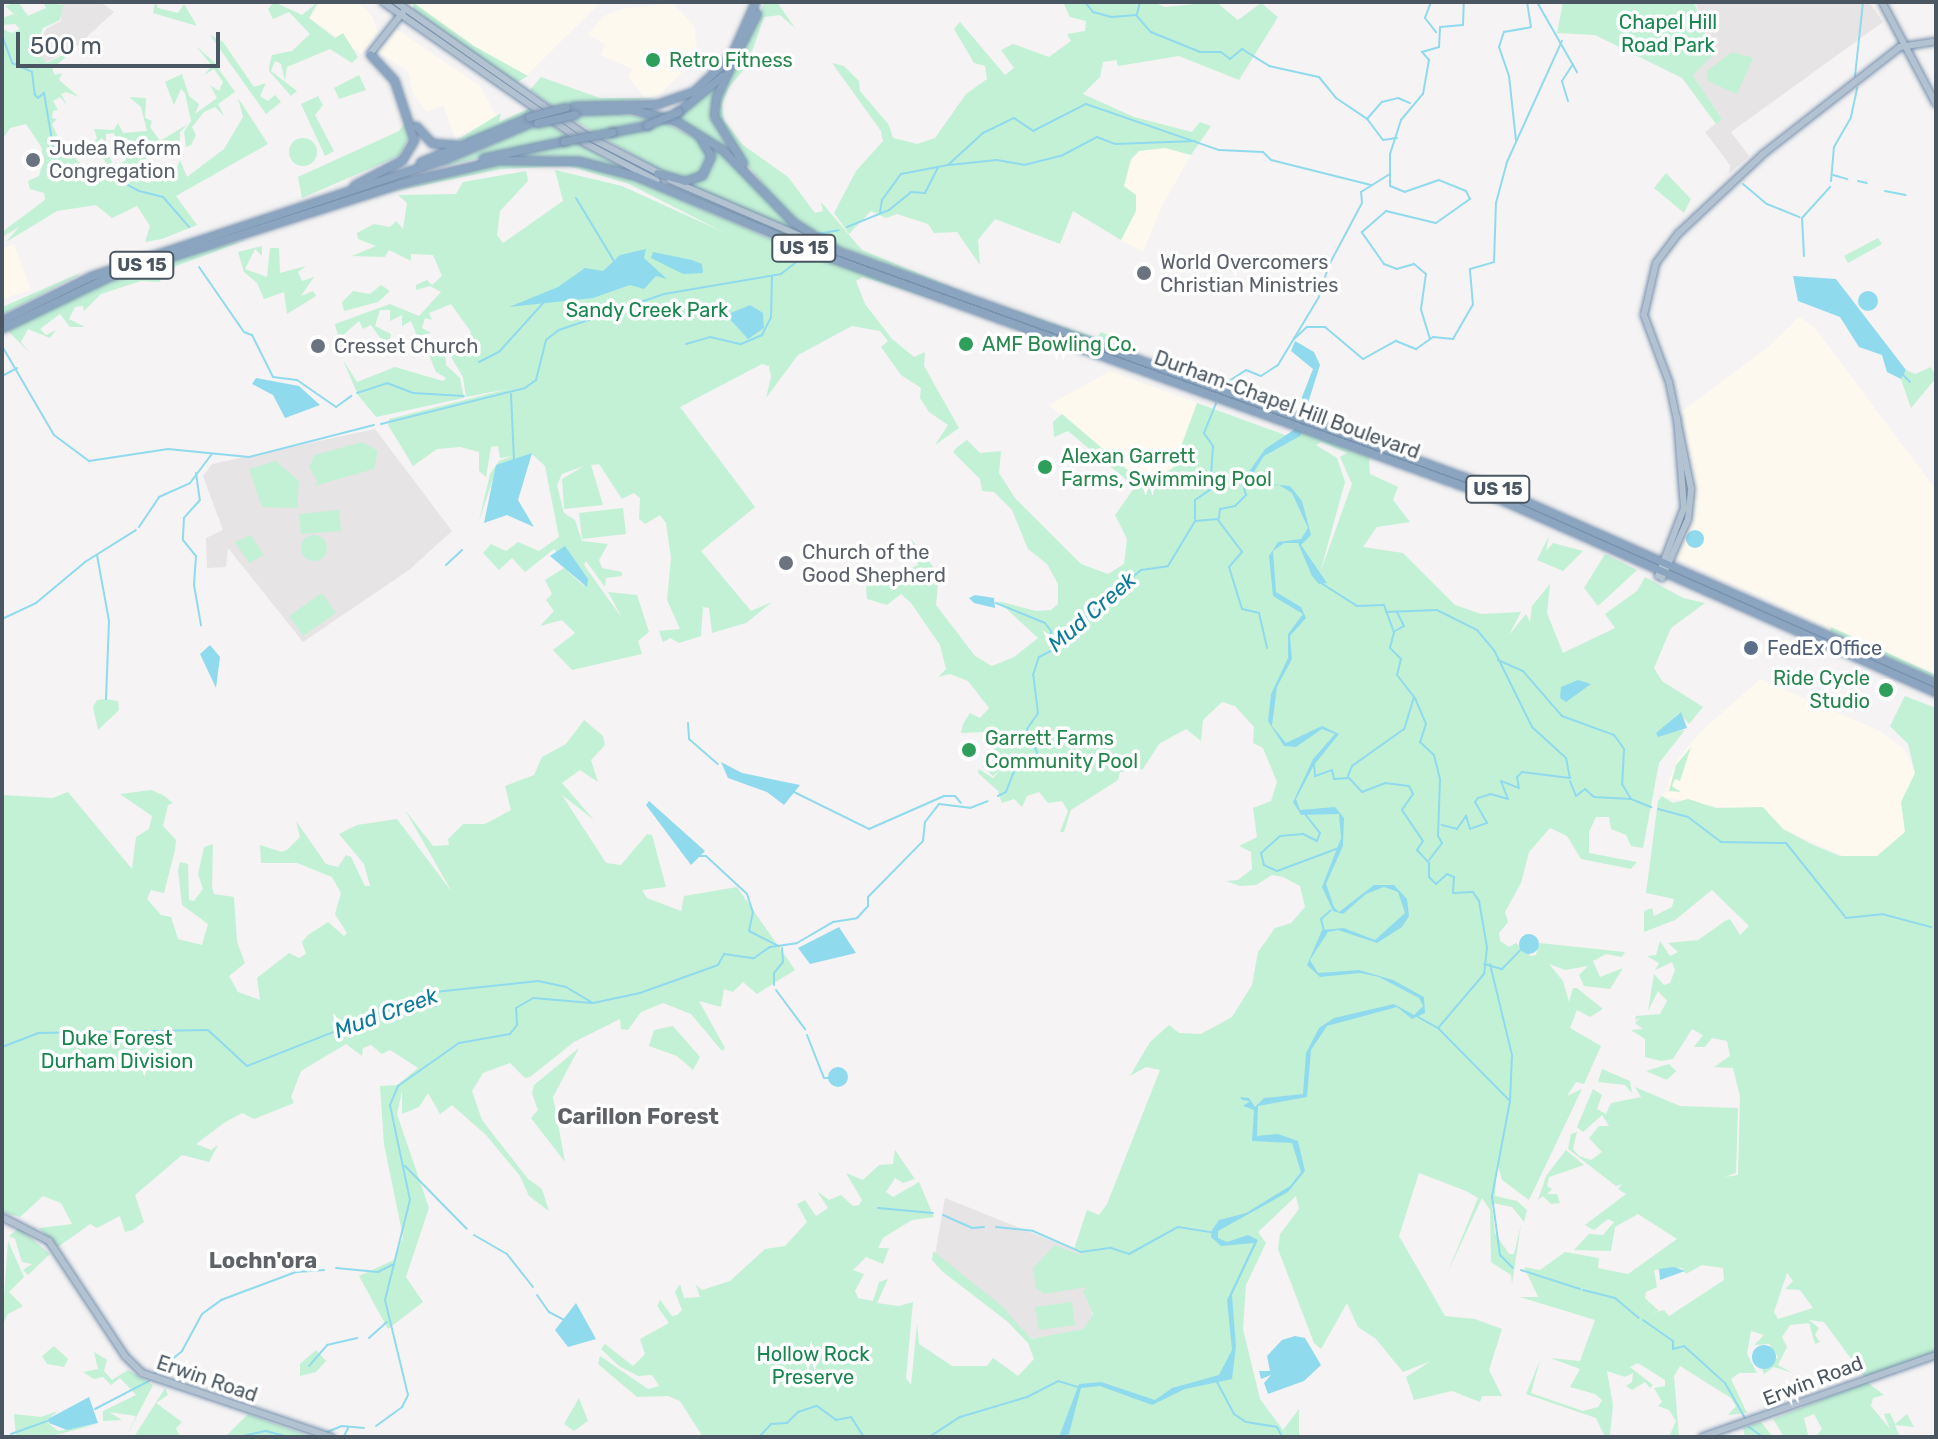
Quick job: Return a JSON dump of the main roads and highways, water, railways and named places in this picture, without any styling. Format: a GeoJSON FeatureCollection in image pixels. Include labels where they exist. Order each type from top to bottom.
{"type":"FeatureCollection","features":[{"type":"Feature","properties":{"kind":"highway"},"geometry":{"type":"LineString","coordinates":[[758,2],[716,97],[717,125],[777,205]]}},
{"type":"Feature","properties":{"kind":"highway"},"geometry":{"type":"LineString","coordinates":[[371,52],[393,72],[417,128],[432,143],[456,146],[506,127],[571,111],[657,104],[694,91],[731,56],[758,2]]}},
{"type":"Feature","properties":{"kind":"highway"},"geometry":{"type":"LineString","coordinates":[[333,196],[398,163],[414,140],[394,80],[371,52]]}},
{"type":"Feature","properties":{"kind":"highway"},"geometry":{"type":"LineString","coordinates":[[412,180],[564,141],[647,125],[678,112],[712,87],[732,63]]}},
{"type":"Feature","properties":{"kind":"highway","name":"US 15"},"geometry":{"type":"LineString","coordinates":[[571,111],[631,109],[687,126],[723,150],[809,235],[847,255]]}},
{"type":"Feature","properties":{"kind":"highway"},"geometry":{"type":"LineString","coordinates":[[571,111],[642,114],[687,129],[709,149],[709,167],[699,178],[685,181],[657,173]]}},
{"type":"Feature","properties":{"kind":"highway"},"geometry":{"type":"LineString","coordinates":[[379,189],[534,121]]}},
{"type":"Feature","properties":{"kind":"highway","name":"US 15"},"geometry":{"type":"LineString","coordinates":[[2,320],[91,276],[458,154],[534,121]]}},
{"type":"Feature","properties":{"kind":"highway"},"geometry":{"type":"LineString","coordinates":[[343,190],[506,127]]}},
{"type":"Feature","properties":{"kind":"highway","name":"US 15"},"geometry":{"type":"LineString","coordinates":[[2,328],[88,284],[379,189],[498,160],[544,157],[596,164],[689,197]]}},
{"type":"Feature","properties":{"kind":"highway","name":"Durham-Chapel Hill Boulevard"},"geometry":{"type":"LineString","coordinates":[[689,197],[794,244],[942,298],[1029,321],[1292,419]]}},
{"type":"Feature","properties":{"kind":"highway","name":"Durham-Chapel Hill Boulevard"},"geometry":{"type":"LineString","coordinates":[[847,255],[979,308],[1500,490],[1663,570],[1936,692]]}},
{"type":"Feature","properties":{"kind":"highway","name":"Durham-Chapel Hill Boulevard"},"geometry":{"type":"LineString","coordinates":[[1663,570],[1936,683]]}},
{"type":"Feature","properties":{"kind":"main road","name":"Durham-Chapel Hill Boulevard"},"geometry":{"type":"LineString","coordinates":[[383,2],[403,12],[585,135],[657,173],[847,255]]}},
{"type":"Feature","properties":{"kind":"main road","name":"Durham-Chapel Hill Boulevard"},"geometry":{"type":"LineString","coordinates":[[396,2],[403,12],[585,143],[689,197]]}},
{"type":"Feature","properties":{"kind":"main road"},"geometry":{"type":"LineString","coordinates":[[1882,2],[1936,104]]}},
{"type":"Feature","properties":{"kind":"main road"},"geometry":{"type":"LineString","coordinates":[[371,52],[403,12]]}},
{"type":"Feature","properties":{"kind":"main road"},"geometry":{"type":"LineString","coordinates":[[1663,570],[1688,519],[1691,496],[1677,417],[1644,315],[1659,258],[1763,154],[1905,45],[1936,41]]}},
{"type":"Feature","properties":{"kind":"main road","name":"Erwin Road"},"geometry":{"type":"LineString","coordinates":[[2,1217],[34,1229],[53,1245],[123,1352],[142,1373],[331,1437]]}},
{"type":"Feature","properties":{"kind":"main road","name":"Erwin Road"},"geometry":{"type":"LineString","coordinates":[[1702,1437],[1936,1355]]}},
{"type":"Feature","properties":{"kind":"water"},"geometry":{"type":"Polygon","coordinates":[[[646,249],[644,258],[667,279],[656,276],[644,289],[630,285],[593,298],[509,307],[558,287],[585,268],[603,271],[620,255],[646,249]]]}},
{"type":"Feature","properties":{"kind":"water"},"geometry":{"type":"Polygon","coordinates":[[[653,252],[702,264],[703,273],[683,274],[651,258],[653,252]]]}},
{"type":"Feature","properties":{"kind":"water"},"geometry":{"type":"Polygon","coordinates":[[[1793,276],[1836,279],[1906,370],[1901,379],[1887,372],[1882,355],[1859,347],[1840,317],[1798,301],[1793,276]]]}},
{"type":"Feature","properties":{"kind":"water"},"geometry":{"type":"Polygon","coordinates":[[[1868,291],[1875,294],[1878,301],[1875,308],[1868,311],[1861,308],[1858,301],[1861,294],[1868,291]]]}},
{"type":"Feature","properties":{"kind":"water"},"geometry":{"type":"Polygon","coordinates":[[[750,305],[763,313],[764,328],[748,339],[726,315],[750,305]]]}},
{"type":"Feature","properties":{"kind":"water"},"geometry":{"type":"Polygon","coordinates":[[[1295,341],[1314,352],[1320,365],[1309,400],[1308,422],[1300,436],[1264,456],[1252,475],[1259,483],[1290,486],[1302,501],[1311,535],[1301,545],[1327,583],[1319,584],[1312,576],[1298,543],[1284,543],[1273,551],[1276,592],[1301,607],[1306,618],[1290,636],[1292,659],[1277,687],[1272,726],[1286,743],[1322,726],[1339,734],[1314,765],[1296,799],[1300,810],[1335,807],[1344,818],[1343,846],[1326,884],[1334,907],[1339,912],[1374,885],[1394,885],[1407,899],[1409,916],[1402,927],[1377,943],[1338,930],[1328,932],[1310,960],[1318,973],[1359,970],[1393,980],[1424,997],[1425,1013],[1412,1019],[1397,1007],[1327,1026],[1311,1050],[1307,1097],[1258,1106],[1257,1136],[1278,1134],[1298,1141],[1305,1171],[1288,1192],[1218,1231],[1218,1238],[1227,1242],[1248,1235],[1258,1240],[1232,1295],[1236,1346],[1232,1379],[1185,1389],[1152,1405],[1100,1386],[1081,1388],[1069,1434],[1059,1437],[1079,1384],[1101,1382],[1155,1400],[1172,1388],[1219,1375],[1232,1350],[1227,1300],[1254,1243],[1221,1246],[1211,1237],[1212,1230],[1219,1220],[1246,1213],[1290,1186],[1301,1172],[1292,1143],[1252,1141],[1254,1110],[1243,1106],[1250,1101],[1240,1097],[1249,1098],[1255,1107],[1264,1098],[1303,1094],[1306,1053],[1319,1028],[1334,1018],[1394,1004],[1414,1015],[1423,1006],[1419,998],[1379,977],[1360,973],[1320,977],[1307,965],[1322,930],[1344,928],[1375,940],[1405,913],[1398,892],[1384,887],[1366,894],[1343,914],[1333,911],[1322,887],[1341,838],[1339,814],[1301,815],[1293,802],[1313,759],[1335,734],[1322,729],[1296,747],[1284,746],[1268,721],[1271,694],[1288,658],[1288,634],[1303,614],[1273,596],[1269,556],[1278,542],[1301,539],[1308,528],[1292,493],[1279,485],[1257,487],[1248,473],[1265,449],[1301,425],[1302,397],[1313,369],[1291,351],[1295,341]]]}},
{"type":"Feature","properties":{"kind":"water"},"geometry":{"type":"Polygon","coordinates":[[[256,378],[299,386],[320,405],[285,418],[273,395],[252,384],[256,378]]]}},
{"type":"Feature","properties":{"kind":"water"},"geometry":{"type":"Polygon","coordinates":[[[532,453],[518,500],[534,527],[507,515],[484,523],[496,465],[532,453]]]}},
{"type":"Feature","properties":{"kind":"water"},"geometry":{"type":"Polygon","coordinates":[[[1691,530],[1699,530],[1704,539],[1702,546],[1691,548],[1686,543],[1686,535],[1691,530]]]}},
{"type":"Feature","properties":{"kind":"water"},"geometry":{"type":"Polygon","coordinates":[[[565,546],[588,579],[587,587],[550,556],[565,546]]]}},
{"type":"Feature","properties":{"kind":"water"},"geometry":{"type":"Polygon","coordinates":[[[975,595],[994,598],[995,608],[974,603],[969,598],[975,595]]]}},
{"type":"Feature","properties":{"kind":"water"},"geometry":{"type":"Polygon","coordinates":[[[210,645],[220,657],[216,688],[200,654],[210,645]]]}},
{"type":"Feature","properties":{"kind":"water"},"geometry":{"type":"Polygon","coordinates":[[[1578,680],[1591,684],[1566,702],[1560,698],[1561,687],[1578,680]]]}},
{"type":"Feature","properties":{"kind":"water"},"geometry":{"type":"Polygon","coordinates":[[[1681,712],[1687,728],[1658,737],[1656,733],[1681,712]]]}},
{"type":"Feature","properties":{"kind":"water"},"geometry":{"type":"Polygon","coordinates":[[[721,762],[742,773],[800,785],[784,805],[767,792],[728,778],[721,762]]]}},
{"type":"Feature","properties":{"kind":"water"},"geometry":{"type":"Polygon","coordinates":[[[649,801],[705,851],[691,865],[646,805],[649,801]]]}},
{"type":"Feature","properties":{"kind":"water"},"geometry":{"type":"Polygon","coordinates":[[[839,927],[856,953],[810,964],[798,948],[839,927]]]}},
{"type":"Feature","properties":{"kind":"water"},"geometry":{"type":"Polygon","coordinates":[[[1525,934],[1533,934],[1539,944],[1533,954],[1525,954],[1519,948],[1519,940],[1525,934]]]}},
{"type":"Feature","properties":{"kind":"water"},"geometry":{"type":"Polygon","coordinates":[[[838,1067],[845,1070],[848,1077],[845,1084],[838,1087],[831,1084],[828,1077],[831,1070],[838,1067]]]}},
{"type":"Feature","properties":{"kind":"water"},"geometry":{"type":"Polygon","coordinates":[[[1674,1267],[1685,1271],[1660,1280],[1659,1269],[1674,1267]]]}},
{"type":"Feature","properties":{"kind":"water"},"geometry":{"type":"Polygon","coordinates":[[[576,1303],[596,1339],[568,1347],[555,1330],[576,1303]]]}},
{"type":"Feature","properties":{"kind":"water"},"geometry":{"type":"Polygon","coordinates":[[[1295,1336],[1305,1338],[1321,1365],[1304,1381],[1268,1394],[1264,1383],[1271,1375],[1261,1379],[1259,1371],[1270,1371],[1267,1356],[1282,1340],[1295,1336]]]}},
{"type":"Feature","properties":{"kind":"water"},"geometry":{"type":"Polygon","coordinates":[[[1764,1345],[1773,1348],[1776,1357],[1773,1366],[1764,1369],[1755,1366],[1752,1357],[1755,1348],[1764,1345]]]}},
{"type":"Feature","properties":{"kind":"water"},"geometry":{"type":"Polygon","coordinates":[[[89,1397],[98,1423],[67,1430],[49,1423],[48,1419],[89,1397]]]}},
{"type":"Feature","properties":{"kind":"waterway"},"geometry":{"type":"LineString","coordinates":[[1085,2],[1093,12],[1112,17],[1136,15],[1151,32],[1200,52],[1221,52],[1230,59],[1242,49],[1269,66],[1319,77],[1336,98],[1367,119]]}},
{"type":"Feature","properties":{"kind":"waterway"},"geometry":{"type":"LineString","coordinates":[[1137,14],[1140,2]]}},
{"type":"Feature","properties":{"kind":"waterway"},"geometry":{"type":"LineString","coordinates":[[1431,2],[1425,18],[1436,32]]}},
{"type":"Feature","properties":{"kind":"waterway"},"geometry":{"type":"LineString","coordinates":[[1430,339],[1421,309],[1426,274],[1414,264],[1397,269],[1384,264],[1362,232],[1386,211],[1436,223],[1470,199],[1466,191],[1439,180],[1405,192],[1390,186],[1390,154],[1401,120],[1423,94],[1429,60],[1422,52],[1439,47],[1440,27],[1463,25],[1464,2]]}},
{"type":"Feature","properties":{"kind":"waterway"},"geometry":{"type":"LineString","coordinates":[[1516,141],[1509,76],[1499,47],[1504,32],[1531,27],[1527,2]]}},
{"type":"Feature","properties":{"kind":"waterway"},"geometry":{"type":"LineString","coordinates":[[1537,2],[1577,72]]}},
{"type":"Feature","properties":{"kind":"waterway"},"geometry":{"type":"LineString","coordinates":[[1855,76],[1863,2]]}},
{"type":"Feature","properties":{"kind":"waterway"},"geometry":{"type":"LineString","coordinates":[[2,35],[12,63],[32,72],[35,95],[38,98],[44,93],[56,164],[75,176],[107,174],[139,191],[163,197],[189,227]]}},
{"type":"Feature","properties":{"kind":"waterway"},"geometry":{"type":"LineString","coordinates":[[1294,339],[1307,327],[1325,327],[1363,359],[1396,341],[1416,349],[1433,337],[1453,339],[1473,305],[1470,269],[1494,262],[1496,203],[1507,162],[1562,41]]}},
{"type":"Feature","properties":{"kind":"waterway"},"geometry":{"type":"LineString","coordinates":[[1568,101],[1562,81],[1573,64]]}},
{"type":"Feature","properties":{"kind":"waterway"},"geometry":{"type":"LineString","coordinates":[[1831,181],[1834,147],[1851,117],[1857,88]]}},
{"type":"Feature","properties":{"kind":"waterway"},"geometry":{"type":"LineString","coordinates":[[1397,138],[1383,140],[1367,119],[1382,102],[1398,98],[1410,103]]}},
{"type":"Feature","properties":{"kind":"waterway"},"geometry":{"type":"LineString","coordinates":[[880,212],[882,200],[901,174],[948,165],[983,133],[1014,118],[1033,131],[1086,104],[1219,150],[1263,152],[1271,160],[1371,185]]}},
{"type":"Feature","properties":{"kind":"waterway"},"geometry":{"type":"LineString","coordinates":[[949,165],[997,160],[1024,165],[1061,156],[1097,137],[1115,144],[1195,141]]}},
{"type":"Feature","properties":{"kind":"waterway"},"geometry":{"type":"LineString","coordinates":[[847,227],[889,210],[911,192],[925,193],[938,168]]}},
{"type":"Feature","properties":{"kind":"waterway"},"geometry":{"type":"LineString","coordinates":[[1224,384],[1246,370],[1261,376],[1278,365],[1319,297],[1329,265],[1362,203],[1361,192],[1390,174]]}},
{"type":"Feature","properties":{"kind":"waterway"},"geometry":{"type":"LineString","coordinates":[[1833,175],[1847,179]]}},
{"type":"Feature","properties":{"kind":"waterway"},"geometry":{"type":"LineString","coordinates":[[1858,181],[1867,183]]}},
{"type":"Feature","properties":{"kind":"waterway"},"geometry":{"type":"LineString","coordinates":[[1743,184],[1767,204],[1800,217]]}},
{"type":"Feature","properties":{"kind":"waterway"},"geometry":{"type":"LineString","coordinates":[[1804,256],[1802,218],[1830,187]]}},
{"type":"Feature","properties":{"kind":"waterway"},"geometry":{"type":"LineString","coordinates":[[1885,191],[1906,195]]}},
{"type":"Feature","properties":{"kind":"waterway"},"geometry":{"type":"LineString","coordinates":[[576,198],[614,261]]}},
{"type":"Feature","properties":{"kind":"waterway"},"geometry":{"type":"LineString","coordinates":[[817,234],[839,230]]}},
{"type":"Feature","properties":{"kind":"waterway"},"geometry":{"type":"LineString","coordinates":[[381,424],[525,388],[536,380],[546,340],[559,330],[664,294],[781,274],[807,254]]}},
{"type":"Feature","properties":{"kind":"waterway"},"geometry":{"type":"LineString","coordinates":[[199,267],[244,332],[252,335],[273,377],[297,380],[336,407],[351,396]]}},
{"type":"Feature","properties":{"kind":"waterway"},"geometry":{"type":"LineString","coordinates":[[686,344],[710,337],[741,344],[762,335],[771,317],[772,276]]}},
{"type":"Feature","properties":{"kind":"waterway"},"geometry":{"type":"LineString","coordinates":[[479,362],[499,352],[544,302]]}},
{"type":"Feature","properties":{"kind":"waterway"},"geometry":{"type":"LineString","coordinates":[[642,304],[645,314]]}},
{"type":"Feature","properties":{"kind":"waterway"},"geometry":{"type":"LineString","coordinates":[[2,346],[54,435],[89,461],[168,449],[249,457],[374,425]]}},
{"type":"Feature","properties":{"kind":"waterway"},"geometry":{"type":"LineString","coordinates":[[2,376],[17,368]]}},
{"type":"Feature","properties":{"kind":"waterway"},"geometry":{"type":"LineString","coordinates":[[1902,374],[1910,382]]}},
{"type":"Feature","properties":{"kind":"waterway"},"geometry":{"type":"LineString","coordinates":[[357,393],[387,383],[413,393],[464,396]]}},
{"type":"Feature","properties":{"kind":"waterway"},"geometry":{"type":"LineString","coordinates":[[511,394],[514,459]]}},
{"type":"Feature","properties":{"kind":"waterway"},"geometry":{"type":"LineString","coordinates":[[1195,519],[1195,500],[1210,490],[1213,446],[1204,433],[1216,403]]}},
{"type":"Feature","properties":{"kind":"waterway"},"geometry":{"type":"LineString","coordinates":[[139,527],[159,497],[190,483],[212,454]]}},
{"type":"Feature","properties":{"kind":"waterway"},"geometry":{"type":"LineString","coordinates":[[196,473],[200,500],[184,518],[183,540],[196,556],[194,585],[201,625]]}},
{"type":"Feature","properties":{"kind":"waterway","name":"Mud Creek"},"geometry":{"type":"LineString","coordinates":[[1219,518],[1220,509],[1235,506],[1246,495],[1243,484],[1249,475]]}},
{"type":"Feature","properties":{"kind":"waterway","name":"Mud Creek"},"geometry":{"type":"LineString","coordinates":[[998,796],[1006,792],[1015,769],[1038,755],[1027,729],[1038,713],[1033,675],[1039,657],[1059,647],[1064,636],[1141,570],[1168,566],[1195,521],[1218,519]]}},
{"type":"Feature","properties":{"kind":"waterway"},"geometry":{"type":"LineString","coordinates":[[1218,520],[1242,552],[1229,567],[1242,609],[1259,613],[1267,648]]}},
{"type":"Feature","properties":{"kind":"waterway"},"geometry":{"type":"LineString","coordinates":[[2,619],[36,603],[85,562],[136,530]]}},
{"type":"Feature","properties":{"kind":"waterway"},"geometry":{"type":"LineString","coordinates":[[446,565],[462,550]]}},
{"type":"Feature","properties":{"kind":"waterway"},"geometry":{"type":"LineString","coordinates":[[97,555],[109,621],[106,699]]}},
{"type":"Feature","properties":{"kind":"waterway"},"geometry":{"type":"LineString","coordinates":[[1321,583],[1357,606],[1384,605],[1394,632],[1390,648],[1401,659],[1397,675],[1414,697],[1404,729],[1352,766],[1348,776]]}},
{"type":"Feature","properties":{"kind":"waterway"},"geometry":{"type":"LineString","coordinates":[[996,603],[1045,623],[1051,631],[1050,647]]}},
{"type":"Feature","properties":{"kind":"waterway"},"geometry":{"type":"LineString","coordinates":[[1386,612],[1437,610],[1477,630],[1494,650],[1532,727],[1566,758],[1570,778],[1522,772],[1517,777],[1519,788],[1501,781],[1508,799],[1491,794],[1478,798],[1475,802],[1487,823],[1470,829],[1466,816],[1457,829],[1442,825]]}},
{"type":"Feature","properties":{"kind":"waterway"},"geometry":{"type":"LineString","coordinates":[[1395,631],[1404,626],[1397,612]]}},
{"type":"Feature","properties":{"kind":"waterway"},"geometry":{"type":"LineString","coordinates":[[1498,660],[1523,671],[1562,716],[1614,735],[1624,749],[1622,784],[1631,799]]}},
{"type":"Feature","properties":{"kind":"waterway"},"geometry":{"type":"LineString","coordinates":[[1415,698],[1426,724],[1420,742],[1434,755],[1440,779],[1438,836],[1442,843],[1429,860]]}},
{"type":"Feature","properties":{"kind":"waterway"},"geometry":{"type":"LineString","coordinates":[[688,723],[689,739],[718,764]]}},
{"type":"Feature","properties":{"kind":"waterway"},"geometry":{"type":"LineString","coordinates":[[1314,764],[1315,776],[1332,770],[1334,779],[1349,778],[1362,792],[1385,783],[1409,786],[1413,794],[1402,810],[1423,841],[1417,850],[1429,863],[1429,877],[1436,884],[1447,874],[1454,877],[1453,893],[1473,892],[1479,901],[1487,947],[1484,974],[1438,1028]]}},
{"type":"Feature","properties":{"kind":"waterway"},"geometry":{"type":"LineString","coordinates":[[1570,781],[1576,796],[1585,789],[1594,797],[1631,799],[1651,807]]}},
{"type":"Feature","properties":{"kind":"waterway"},"geometry":{"type":"LineString","coordinates":[[794,792],[869,829],[944,796],[955,796],[961,803]]}},
{"type":"Feature","properties":{"kind":"waterway","name":"Mud Creek"},"geometry":{"type":"LineString","coordinates":[[2,1047],[38,1033],[208,1030],[247,1066],[435,992],[538,981],[566,987],[593,1003],[640,993],[718,965],[724,954],[754,958],[770,947],[797,943],[833,922],[857,918],[868,906],[868,897],[923,841],[925,822],[939,804],[970,808],[988,801]]}},
{"type":"Feature","properties":{"kind":"waterway"},"geometry":{"type":"LineString","coordinates":[[1658,809],[1688,817],[1721,842],[1786,843],[1846,918],[1882,914],[1931,927]]}},
{"type":"Feature","properties":{"kind":"waterway"},"geometry":{"type":"LineString","coordinates":[[1305,814],[1320,833],[1317,841],[1303,834],[1280,836],[1261,853],[1264,865],[1277,871],[1339,848]]}},
{"type":"Feature","properties":{"kind":"waterway"},"geometry":{"type":"LineString","coordinates":[[699,856],[706,856],[747,894],[753,912],[749,931],[779,946]]}},
{"type":"Feature","properties":{"kind":"waterway"},"geometry":{"type":"LineString","coordinates":[[1324,931],[1321,919],[1331,910]]}},
{"type":"Feature","properties":{"kind":"waterway"},"geometry":{"type":"LineString","coordinates":[[774,985],[774,973],[783,962],[782,948]]}},
{"type":"Feature","properties":{"kind":"waterway"},"geometry":{"type":"LineString","coordinates":[[1484,964],[1502,969],[1521,949]]}},
{"type":"Feature","properties":{"kind":"waterway"},"geometry":{"type":"LineString","coordinates":[[1490,964],[1512,1055],[1510,1101],[1492,1196],[1500,1255],[1513,1268]]}},
{"type":"Feature","properties":{"kind":"waterway"},"geometry":{"type":"LineString","coordinates":[[776,990],[805,1029]]}},
{"type":"Feature","properties":{"kind":"waterway"},"geometry":{"type":"LineString","coordinates":[[376,1426],[402,1407],[408,1395],[385,1300],[410,1200],[390,1105],[398,1086],[459,1043],[510,1034],[517,1025],[516,1008],[533,998],[592,1003]]}},
{"type":"Feature","properties":{"kind":"waterway"},"geometry":{"type":"LineString","coordinates":[[1418,1017],[1438,1028],[1509,1100]]}},
{"type":"Feature","properties":{"kind":"waterway"},"geometry":{"type":"LineString","coordinates":[[807,1035],[824,1078],[831,1078]]}},
{"type":"Feature","properties":{"kind":"waterway"},"geometry":{"type":"LineString","coordinates":[[405,1166],[467,1229]]}},
{"type":"Feature","properties":{"kind":"waterway"},"geometry":{"type":"LineString","coordinates":[[878,1208],[933,1213]]}},
{"type":"Feature","properties":{"kind":"waterway"},"geometry":{"type":"LineString","coordinates":[[943,1215],[972,1228],[984,1227]]}},
{"type":"Feature","properties":{"kind":"waterway"},"geometry":{"type":"LineString","coordinates":[[996,1227],[1033,1231],[1081,1252],[1111,1248],[1129,1254],[1178,1227],[1214,1233]]}},
{"type":"Feature","properties":{"kind":"waterway"},"geometry":{"type":"LineString","coordinates":[[474,1235],[507,1254],[533,1287]]}},
{"type":"Feature","properties":{"kind":"waterway"},"geometry":{"type":"LineString","coordinates":[[336,1268],[378,1272],[392,1265]]}},
{"type":"Feature","properties":{"kind":"waterway"},"geometry":{"type":"LineString","coordinates":[[154,1374],[182,1351],[202,1314],[221,1300],[296,1272],[324,1270]]}},
{"type":"Feature","properties":{"kind":"waterway"},"geometry":{"type":"LineString","coordinates":[[1521,1270],[1580,1289]]}},
{"type":"Feature","properties":{"kind":"waterway"},"geometry":{"type":"LineString","coordinates":[[1583,1290],[1615,1298],[1639,1318]]}},
{"type":"Feature","properties":{"kind":"waterway"},"geometry":{"type":"LineString","coordinates":[[537,1295],[549,1312],[564,1320]]}},
{"type":"Feature","properties":{"kind":"waterway"},"geometry":{"type":"LineString","coordinates":[[1643,1320],[1673,1341],[1673,1349],[1684,1346],[1725,1383],[1745,1418]]}},
{"type":"Feature","properties":{"kind":"waterway"},"geometry":{"type":"LineString","coordinates":[[369,1338],[387,1322]]}},
{"type":"Feature","properties":{"kind":"waterway"},"geometry":{"type":"LineString","coordinates":[[309,1366],[327,1345],[357,1338]]}},
{"type":"Feature","properties":{"kind":"waterway"},"geometry":{"type":"LineString","coordinates":[[95,1409],[149,1381]]}},
{"type":"Feature","properties":{"kind":"waterway"},"geometry":{"type":"LineString","coordinates":[[929,1437],[960,1417],[1027,1397],[1058,1381],[1078,1387]]}},
{"type":"Feature","properties":{"kind":"waterway"},"geometry":{"type":"LineString","coordinates":[[1217,1382],[1234,1414],[1246,1422],[1277,1427],[1282,1437]]}},
{"type":"Feature","properties":{"kind":"waterway"},"geometry":{"type":"LineString","coordinates":[[759,1437],[771,1424],[787,1423],[798,1412],[817,1406],[836,1420],[851,1417],[864,1437]]}},
{"type":"Feature","properties":{"kind":"waterway"},"geometry":{"type":"LineString","coordinates":[[11,1434],[50,1420]]}},
{"type":"Feature","properties":{"kind":"waterway"},"geometry":{"type":"LineString","coordinates":[[327,1432],[342,1426],[364,1428]]}},
{"type":"Feature","properties":{"kind":"waterway"},"geometry":{"type":"LineString","coordinates":[[1749,1427],[1763,1437]]}},
{"type":"Feature","properties":{"kind":"waterway"},"geometry":{"type":"LineString","coordinates":[[344,1436],[348,1428]]}},
{"type":"Feature","properties":{"kind":"waterway"},"geometry":{"type":"LineString","coordinates":[[239,1437],[266,1431],[288,1437]]}},
{"type":"Feature","properties":{"kind":"place","name":"Retro Fitness"},"geometry":{"type":"Point","coordinates":[653,60]}},
{"type":"Feature","properties":{"kind":"place","name":"Judea Reform Congregation"},"geometry":{"type":"Point","coordinates":[33,160]}},
{"type":"Feature","properties":{"kind":"place","name":"World Overcomers Christian Ministries"},"geometry":{"type":"Point","coordinates":[1144,273]}},
{"type":"Feature","properties":{"kind":"place","name":"AMF Bowling Co."},"geometry":{"type":"Point","coordinates":[966,344]}},
{"type":"Feature","properties":{"kind":"place","name":"Cresset Church"},"geometry":{"type":"Point","coordinates":[318,346]}},
{"type":"Feature","properties":{"kind":"place","name":"Alexan Garrett Farms, Swimming Pool"},"geometry":{"type":"Point","coordinates":[1045,467]}},
{"type":"Feature","properties":{"kind":"place","name":"Church of the Good Shepherd"},"geometry":{"type":"Point","coordinates":[786,563]}},
{"type":"Feature","properties":{"kind":"place","name":"FedEx Office"},"geometry":{"type":"Point","coordinates":[1751,648]}},
{"type":"Feature","properties":{"kind":"place","name":"Ride Cycle Studio"},"geometry":{"type":"Point","coordinates":[1886,690]}},
{"type":"Feature","properties":{"kind":"place","name":"Garrett Farms Community Pool"},"geometry":{"type":"Point","coordinates":[969,750]}},
{"type":"Feature","properties":{"kind":"district","name":"Carillon Forest"},"geometry":{"type":"Point","coordinates":[638,1117]}},
{"type":"Feature","properties":{"kind":"district","name":"Lochn'ora"},"geometry":{"type":"Point","coordinates":[263,1261]}},
{"type":"Feature","properties":{"kind":"park label","name":"Chapel Hill Road Park"},"geometry":{"type":"Point","coordinates":[1668,34]}},
{"type":"Feature","properties":{"kind":"park label","name":"Sandy Creek Park"},"geometry":{"type":"Point","coordinates":[647,310]}},
{"type":"Feature","properties":{"kind":"park label","name":"Duke Forest Durham Division"},"geometry":{"type":"Point","coordinates":[117,1050]}},
{"type":"Feature","properties":{"kind":"park label","name":"Hollow Rock Preserve"},"geometry":{"type":"Point","coordinates":[813,1366]}}]}
